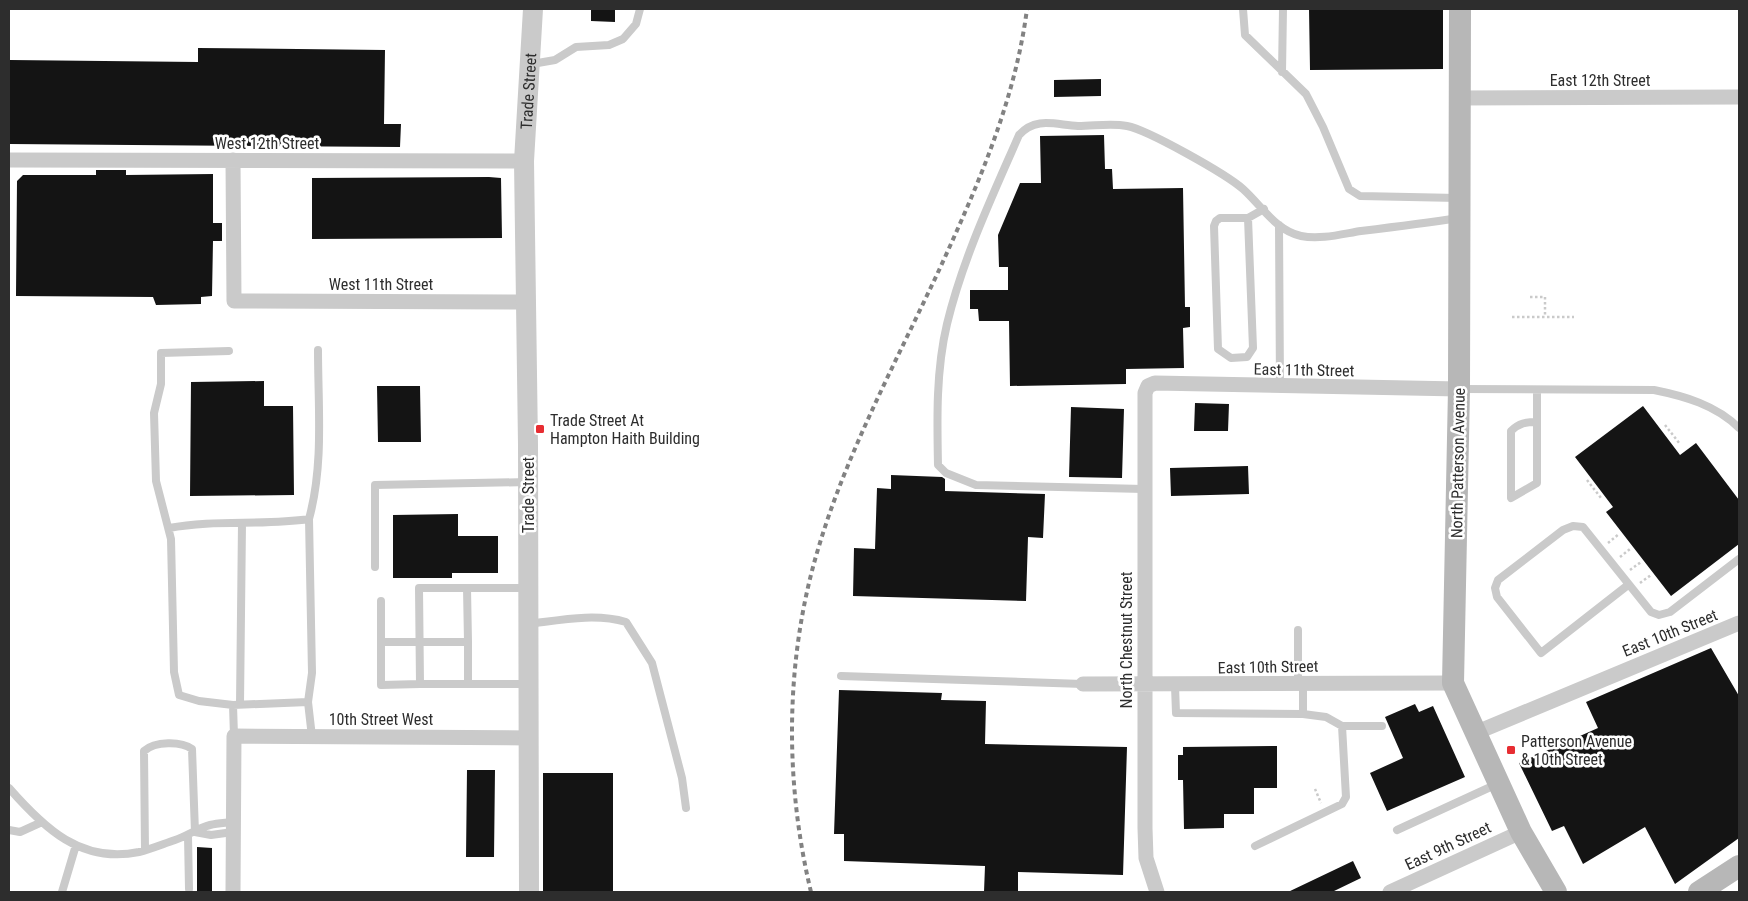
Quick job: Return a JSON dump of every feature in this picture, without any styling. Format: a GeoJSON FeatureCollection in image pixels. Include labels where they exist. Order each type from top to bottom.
{"type":"FeatureCollection","features":[{"type":"Feature","properties":{"kind":"main road","name":"North Patterson Avenue"},"geometry":{"type":"LineString","coordinates":[[1460,9],[1459,389],[1454,683],[1521,832],[1556,892]]}},
{"type":"Feature","properties":{"kind":"main road"},"geometry":{"type":"LineString","coordinates":[[1699,892],[1739,866]]}},
{"type":"Feature","properties":{"kind":"street","name":"Trade Street"},"geometry":{"type":"LineString","coordinates":[[529,892],[529,588],[524,161],[533,9]]}},
{"type":"Feature","properties":{"kind":"street","name":"East 12th Street"},"geometry":{"type":"LineString","coordinates":[[1460,98],[1739,97]]}},
{"type":"Feature","properties":{"kind":"street","name":"West 12th Street"},"geometry":{"type":"LineString","coordinates":[[9,160],[524,161]]}},
{"type":"Feature","properties":{"kind":"street","name":"West 11th Street"},"geometry":{"type":"LineString","coordinates":[[233,160],[234,301],[527,302]]}},
{"type":"Feature","properties":{"kind":"street","name":"East 11th Street"},"geometry":{"type":"LineString","coordinates":[[1148,386],[1156,384],[1459,389]]}},
{"type":"Feature","properties":{"kind":"street","name":"North Chestnut Street"},"geometry":{"type":"LineString","coordinates":[[1148,386],[1145,393],[1144,489],[1146,858],[1157,892]]}},
{"type":"Feature","properties":{"kind":"street","name":"East 10th Street"},"geometry":{"type":"LineString","coordinates":[[1475,733],[1739,624]]}},
{"type":"Feature","properties":{"kind":"street","name":"East 10th Street"},"geometry":{"type":"LineString","coordinates":[[1083,684],[1175,686],[1301,683],[1454,683]]}},
{"type":"Feature","properties":{"kind":"street","name":"10th Street West"},"geometry":{"type":"LineString","coordinates":[[234,736],[529,738]]}},
{"type":"Feature","properties":{"kind":"street"},"geometry":{"type":"LineString","coordinates":[[233,892],[234,736]]}},
{"type":"Feature","properties":{"kind":"street","name":"East 9th Street"},"geometry":{"type":"LineString","coordinates":[[1390,892],[1415,884],[1521,832]]}},
{"type":"Feature","properties":{"kind":"lane"},"geometry":{"type":"LineString","coordinates":[[530,64],[556,60],[576,47],[609,45],[623,39],[636,24],[640,9]]}},
{"type":"Feature","properties":{"kind":"lane"},"geometry":{"type":"LineString","coordinates":[[1243,9],[1244,36],[1306,94],[1323,127],[1349,189],[1360,196],[1460,208]]}},
{"type":"Feature","properties":{"kind":"lane"},"geometry":{"type":"LineString","coordinates":[[1282,72],[1283,9]]}},
{"type":"Feature","properties":{"kind":"lane"},"geometry":{"type":"LineString","coordinates":[[1144,489],[976,485],[946,473],[938,465],[937,402],[946,326],[978,230],[1019,135],[1025,127],[1034,123],[1045,122],[1078,126],[1114,124],[1141,130],[1227,177],[1287,232],[1314,237],[1460,208]]}},
{"type":"Feature","properties":{"kind":"lane"},"geometry":{"type":"LineString","coordinates":[[1248,218],[1253,348],[1247,357],[1231,358],[1218,349],[1214,226],[1220,218],[1248,218],[1264,209]]}},
{"type":"Feature","properties":{"kind":"lane"},"geometry":{"type":"LineString","coordinates":[[1279,225],[1280,387]]}},
{"type":"Feature","properties":{"kind":"lane"},"geometry":{"type":"LineString","coordinates":[[312,737],[308,702],[312,673],[309,519],[315,496],[320,436],[318,350]]}},
{"type":"Feature","properties":{"kind":"lane"},"geometry":{"type":"LineString","coordinates":[[229,351],[161,353],[161,384],[154,413],[156,481],[172,539],[174,672],[179,695],[200,701],[236,704],[308,702]]}},
{"type":"Feature","properties":{"kind":"lane"},"geometry":{"type":"LineString","coordinates":[[1459,389],[1654,390],[1680,396],[1707,406],[1739,428]]}},
{"type":"Feature","properties":{"kind":"lane"},"geometry":{"type":"LineString","coordinates":[[1537,390],[1537,422],[1537,483],[1511,498],[1511,431],[1517,425],[1524,422],[1537,422]]}},
{"type":"Feature","properties":{"kind":"lane"},"geometry":{"type":"LineString","coordinates":[[375,567],[375,485],[528,482]]}},
{"type":"Feature","properties":{"kind":"lane"},"geometry":{"type":"LineString","coordinates":[[169,528],[195,523],[282,523],[309,519]]}},
{"type":"Feature","properties":{"kind":"lane"},"geometry":{"type":"LineString","coordinates":[[234,736],[242,523]]}},
{"type":"Feature","properties":{"kind":"lane"},"geometry":{"type":"LineString","coordinates":[[1628,585],[1541,653],[1497,597],[1495,588],[1498,580],[1562,530],[1573,526],[1583,527],[1651,612],[1659,614],[1670,612],[1739,559]]}},
{"type":"Feature","properties":{"kind":"lane"},"geometry":{"type":"LineString","coordinates":[[420,684],[419,588],[529,588]]}},
{"type":"Feature","properties":{"kind":"lane"},"geometry":{"type":"LineString","coordinates":[[467,588],[468,684]]}},
{"type":"Feature","properties":{"kind":"lane"},"geometry":{"type":"LineString","coordinates":[[381,601],[381,685],[529,684]]}},
{"type":"Feature","properties":{"kind":"lane"},"geometry":{"type":"LineString","coordinates":[[529,624],[594,617],[626,622],[652,663],[682,778],[686,808]]}},
{"type":"Feature","properties":{"kind":"lane"},"geometry":{"type":"LineString","coordinates":[[1298,630],[1303,714]]}},
{"type":"Feature","properties":{"kind":"lane"},"geometry":{"type":"LineString","coordinates":[[381,642],[468,642]]}},
{"type":"Feature","properties":{"kind":"lane"},"geometry":{"type":"LineString","coordinates":[[841,676],[1083,684]]}},
{"type":"Feature","properties":{"kind":"lane"},"geometry":{"type":"LineString","coordinates":[[1175,686],[1176,713],[1303,714],[1326,717],[1342,726],[1382,726]]}},
{"type":"Feature","properties":{"kind":"lane"},"geometry":{"type":"LineString","coordinates":[[1254,846],[1342,804],[1346,797],[1342,726]]}},
{"type":"Feature","properties":{"kind":"lane"},"geometry":{"type":"LineString","coordinates":[[145,850],[144,751],[148,747],[163,744],[186,745],[192,749],[192,834],[189,889]]}},
{"type":"Feature","properties":{"kind":"lane"},"geometry":{"type":"LineString","coordinates":[[1397,830],[1498,784]]}},
{"type":"Feature","properties":{"kind":"lane"},"geometry":{"type":"LineString","coordinates":[[9,788],[57,836],[76,845],[111,854],[145,850],[192,834],[211,835],[233,827]]}},
{"type":"Feature","properties":{"kind":"lane"},"geometry":{"type":"LineString","coordinates":[[9,830],[20,832],[42,822]]}},
{"type":"Feature","properties":{"kind":"lane"},"geometry":{"type":"LineString","coordinates":[[62,892],[76,845]]}},
{"type":"Feature","properties":{"kind":"path"},"geometry":{"type":"LineString","coordinates":[[1530,297],[1544,297],[1544,317]]}},
{"type":"Feature","properties":{"kind":"path"},"geometry":{"type":"LineString","coordinates":[[1512,317],[1574,317]]}},
{"type":"Feature","properties":{"kind":"path"},"geometry":{"type":"LineString","coordinates":[[1665,425],[1680,444]]}},
{"type":"Feature","properties":{"kind":"path"},"geometry":{"type":"LineString","coordinates":[[1587,480],[1601,498]]}},
{"type":"Feature","properties":{"kind":"path"},"geometry":{"type":"LineString","coordinates":[[1315,789],[1318,795]]}},
{"type":"Feature","properties":{"kind":"building"},"geometry":{"type":"Polygon","coordinates":[[[591,9],[615,9],[615,22],[591,21],[591,9]]]}},
{"type":"Feature","properties":{"kind":"building"},"geometry":{"type":"Polygon","coordinates":[[[1309,9],[1443,9],[1443,69],[1310,70],[1309,9]]]}},
{"type":"Feature","properties":{"kind":"building"},"geometry":{"type":"Polygon","coordinates":[[[198,48],[385,50],[384,124],[401,124],[400,147],[9,144],[10,60],[198,62],[198,48]]]}},
{"type":"Feature","properties":{"kind":"building"},"geometry":{"type":"Polygon","coordinates":[[[1101,79],[1101,96],[1054,97],[1054,80],[1101,79]]]}},
{"type":"Feature","properties":{"kind":"building"},"geometry":{"type":"Polygon","coordinates":[[[1104,135],[1105,169],[1112,169],[1113,189],[1183,188],[1185,307],[1190,307],[1190,327],[1183,328],[1184,368],[1126,369],[1126,384],[1010,386],[1009,321],[979,321],[978,309],[970,309],[970,290],[1008,290],[1008,267],[999,267],[998,235],[1020,183],[1041,183],[1040,136],[1104,135]]]}},
{"type":"Feature","properties":{"kind":"building"},"geometry":{"type":"Polygon","coordinates":[[[96,170],[126,170],[126,175],[213,174],[213,223],[222,223],[222,241],[213,241],[212,296],[201,297],[201,304],[156,305],[153,297],[16,296],[17,181],[23,175],[96,175],[96,170]]]}},
{"type":"Feature","properties":{"kind":"building"},"geometry":{"type":"Polygon","coordinates":[[[312,178],[501,178],[502,238],[312,239],[312,178]]]}},
{"type":"Feature","properties":{"kind":"building"},"geometry":{"type":"Polygon","coordinates":[[[264,381],[264,406],[293,406],[294,495],[190,496],[191,382],[264,381]]]}},
{"type":"Feature","properties":{"kind":"building"},"geometry":{"type":"Polygon","coordinates":[[[377,386],[420,386],[421,442],[378,442],[377,386]]]}},
{"type":"Feature","properties":{"kind":"building"},"geometry":{"type":"Polygon","coordinates":[[[1195,403],[1229,404],[1228,431],[1194,431],[1195,403]]]}},
{"type":"Feature","properties":{"kind":"building"},"geometry":{"type":"Polygon","coordinates":[[[1643,406],[1680,455],[1696,443],[1739,500],[1739,544],[1671,596],[1606,512],[1613,507],[1575,457],[1643,406]]]}},
{"type":"Feature","properties":{"kind":"building"},"geometry":{"type":"Polygon","coordinates":[[[1071,407],[1124,409],[1122,478],[1069,477],[1071,407]]]}},
{"type":"Feature","properties":{"kind":"building"},"geometry":{"type":"Polygon","coordinates":[[[1248,466],[1249,494],[1171,496],[1170,468],[1248,466]]]}},
{"type":"Feature","properties":{"kind":"building"},"geometry":{"type":"Polygon","coordinates":[[[891,475],[942,477],[945,479],[945,491],[1045,494],[1043,538],[1028,537],[1026,601],[853,596],[854,548],[875,549],[877,488],[891,489],[891,475]]]}},
{"type":"Feature","properties":{"kind":"building"},"geometry":{"type":"Polygon","coordinates":[[[458,514],[458,536],[498,536],[498,573],[452,573],[452,578],[393,578],[393,515],[458,514]]]}},
{"type":"Feature","properties":{"kind":"building"},"geometry":{"type":"Polygon","coordinates":[[[1711,648],[1739,696],[1739,838],[1675,884],[1645,827],[1583,864],[1564,826],[1552,831],[1519,763],[1598,728],[1586,702],[1711,648]]]}},
{"type":"Feature","properties":{"kind":"building"},"geometry":{"type":"Polygon","coordinates":[[[839,690],[942,693],[941,700],[986,701],[985,744],[1127,747],[1123,875],[1018,872],[1018,892],[984,892],[985,866],[844,861],[844,834],[834,834],[839,690]]]}},
{"type":"Feature","properties":{"kind":"building"},"geometry":{"type":"Polygon","coordinates":[[[1415,704],[1419,712],[1433,706],[1465,777],[1387,811],[1370,773],[1403,758],[1385,717],[1415,704]]]}},
{"type":"Feature","properties":{"kind":"building"},"geometry":{"type":"Polygon","coordinates":[[[1277,746],[1277,788],[1254,788],[1254,814],[1224,814],[1224,828],[1184,829],[1183,780],[1178,780],[1178,755],[1183,755],[1183,747],[1277,746]]]}},
{"type":"Feature","properties":{"kind":"building"},"geometry":{"type":"Polygon","coordinates":[[[467,770],[495,770],[494,857],[466,857],[467,770]]]}},
{"type":"Feature","properties":{"kind":"building"},"geometry":{"type":"Polygon","coordinates":[[[543,773],[613,773],[613,892],[543,892],[543,773]]]}},
{"type":"Feature","properties":{"kind":"building"},"geometry":{"type":"Polygon","coordinates":[[[197,847],[212,848],[212,892],[197,891],[197,847]]]}},
{"type":"Feature","properties":{"kind":"building"},"geometry":{"type":"Polygon","coordinates":[[[1353,861],[1361,878],[1332,892],[1288,892],[1353,861]]]}},
{"type":"Feature","properties":{"kind":"railway"},"geometry":{"type":"LineString","coordinates":[[811,892],[802,850],[796,806],[792,719],[794,675],[808,588],[831,511],[859,440],[940,268],[981,174],[1014,77],[1027,9]]}},
{"type":"Feature","properties":{"kind":"place","name":"Trade Street At Hampton Haith Building"},"geometry":{"type":"Point","coordinates":[540,429]}},
{"type":"Feature","properties":{"kind":"place","name":"Patterson Avenue & 10th Street"},"geometry":{"type":"Point","coordinates":[1511,750]}}]}
